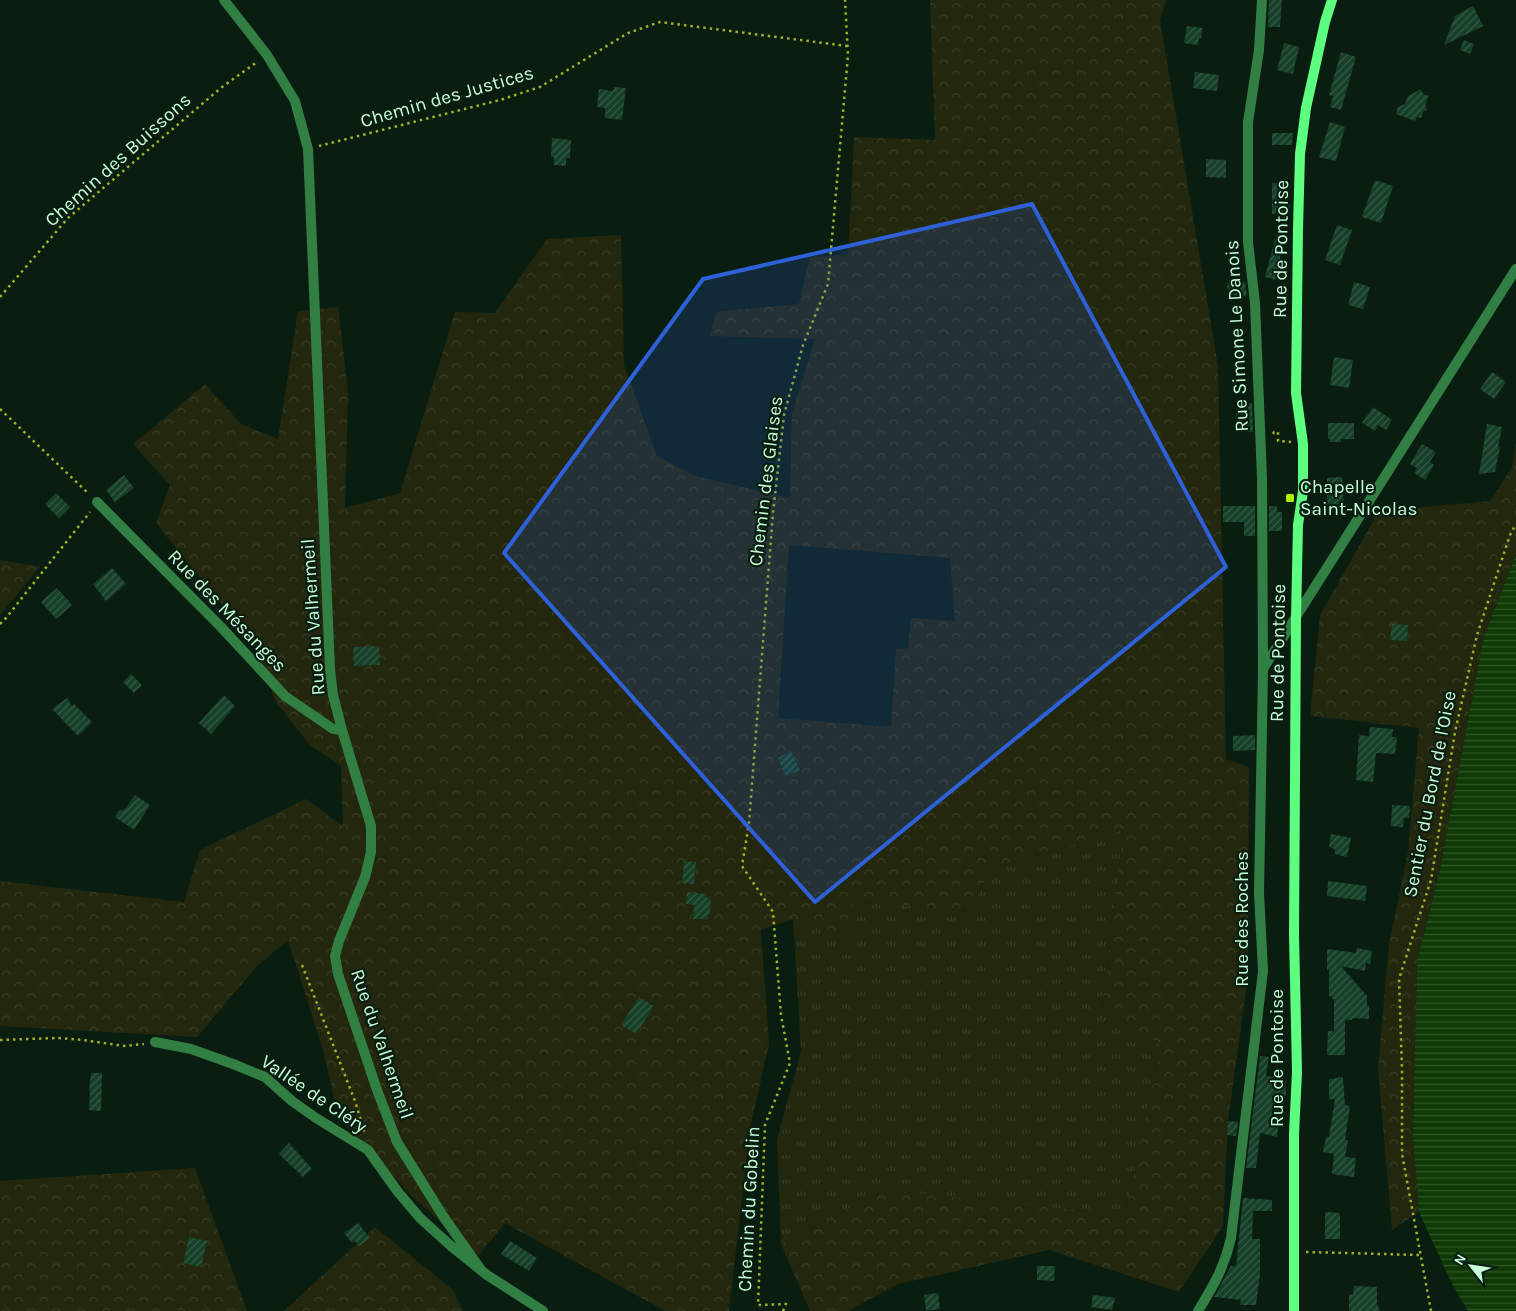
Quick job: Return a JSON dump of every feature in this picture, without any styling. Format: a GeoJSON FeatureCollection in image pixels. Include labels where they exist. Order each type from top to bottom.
{"type":"FeatureCollection","features":[{"type":"Feature","properties":{"kind":"main road","name":"Rue de Pontoise"},"geometry":{"type":"LineString","coordinates":[[1294,1311],[1294,1134],[1297,1072],[1294,934],[1296,618],[1298,525],[1303,491],[1303,444],[1296,393],[1300,154],[1313,71],[1332,0]]}},
{"type":"Feature","properties":{"kind":"street","name":"Rue du Valhermeil"},"geometry":{"type":"LineString","coordinates":[[224,0],[267,55],[295,101],[308,149],[330,669],[333,695],[342,730],[371,826],[371,852],[365,877],[338,942],[335,956],[338,974],[377,1090],[397,1142],[443,1216],[481,1270]]}},
{"type":"Feature","properties":{"kind":"street","name":"Rue Simone Le Danois"},"geometry":{"type":"LineString","coordinates":[[1262,0],[1259,50],[1248,122],[1248,242],[1255,303],[1262,478],[1263,670]]}},
{"type":"Feature","properties":{"kind":"street"},"geometry":{"type":"LineString","coordinates":[[1263,670],[1516,269]]}},
{"type":"Feature","properties":{"kind":"street","name":"Rue des Mésanges"},"geometry":{"type":"LineString","coordinates":[[97,502],[285,696],[333,729],[342,730]]}},
{"type":"Feature","properties":{"kind":"street","name":"Rue des Roches"},"geometry":{"type":"LineString","coordinates":[[1198,1311],[1218,1280],[1226,1260],[1231,1238],[1263,971],[1259,893],[1263,670]]}},
{"type":"Feature","properties":{"kind":"street","name":"Vallée de Cléry"},"geometry":{"type":"LineString","coordinates":[[155,1042],[190,1049],[265,1077],[310,1114],[368,1150]]}},
{"type":"Feature","properties":{"kind":"street","name":"Rue du Valhermeil"},"geometry":{"type":"LineString","coordinates":[[368,1150],[398,1192],[420,1218],[481,1270],[543,1311]]}},
{"type":"Feature","properties":{"kind":"path","name":"Chemin des Glaises"},"geometry":{"type":"LineString","coordinates":[[749,823],[773,513],[784,415],[803,345],[828,284],[848,46],[845,0]]}},
{"type":"Feature","properties":{"kind":"path","name":"Chemin des Justices"},"geometry":{"type":"LineString","coordinates":[[308,149],[500,100],[540,87],[628,33],[660,22],[848,46]]}},
{"type":"Feature","properties":{"kind":"path","name":"Chemin des Buissons"},"geometry":{"type":"LineString","coordinates":[[0,297],[68,218],[207,100],[267,55]]}},
{"type":"Feature","properties":{"kind":"path"},"geometry":{"type":"LineString","coordinates":[[0,408],[97,502],[0,624]]}},
{"type":"Feature","properties":{"kind":"path","name":"Sentier du Bord de l'Oise"},"geometry":{"type":"LineString","coordinates":[[1431,1311],[1402,1154],[1399,979],[1431,880],[1455,732],[1477,635],[1510,535],[1516,524]]}},
{"type":"Feature","properties":{"kind":"path","name":"Chemin du Gobelin"},"geometry":{"type":"LineString","coordinates":[[749,823],[742,866],[773,912],[781,1015],[790,1063],[764,1125],[758,1306],[786,1304],[783,1311]]}},
{"type":"Feature","properties":{"kind":"path"},"geometry":{"type":"LineString","coordinates":[[302,964],[355,1101],[367,1138],[368,1150]]}},
{"type":"Feature","properties":{"kind":"path"},"geometry":{"type":"LineString","coordinates":[[0,1040],[57,1038],[124,1046],[155,1042]]}},
{"type":"Feature","properties":{"kind":"path"},"geometry":{"type":"LineString","coordinates":[[1294,1252],[1420,1255]]}},
{"type":"Feature","properties":{"kind":"highlighted area"},"geometry":{"type":"Polygon","coordinates":[[[1032,204],[1226,567],[815,902],[504,553],[703,279],[1032,204]]]}},
{"type":"Feature","properties":{"kind":"green space"},"geometry":{"type":"Polygon","coordinates":[[[930,0],[1166,0],[1160,20],[1218,366],[1226,759],[1249,767],[1248,976],[1228,1121],[1223,1226],[1179,1292],[1049,1250],[898,1284],[848,1311],[810,1311],[781,1244],[885,1190],[1125,1215],[1161,1045],[1103,1008],[1123,830],[991,869],[970,911],[854,901],[849,936],[793,919],[761,930],[769,1044],[750,1128],[729,1311],[665,1311],[505,1223],[478,1256],[413,1197],[339,1119],[323,1050],[288,940],[257,966],[197,1037],[0,1026],[0,881],[184,902],[200,850],[306,799],[343,826],[341,766],[309,744],[276,702],[254,645],[156,523],[170,485],[133,444],[205,384],[241,424],[278,439],[298,311],[338,307],[348,393],[345,508],[400,493],[455,312],[495,313],[547,239],[621,235],[624,365],[657,456],[695,476],[790,498],[792,413],[815,339],[710,336],[716,312],[799,304],[810,257],[848,255],[854,137],[935,140],[930,0]],[[789,545],[778,718],[891,727],[896,649],[908,648],[911,618],[955,621],[950,558],[789,545]]]}},
{"type":"Feature","properties":{"kind":"green space"},"geometry":{"type":"Polygon","coordinates":[[[1516,443],[1516,555],[1484,636],[1440,869],[1417,962],[1413,1138],[1419,1212],[1392,1230],[1378,1069],[1389,944],[1408,852],[1419,728],[1310,716],[1320,615],[1379,511],[1490,501],[1512,467],[1516,443]]]}},
{"type":"Feature","properties":{"kind":"green space"},"geometry":{"type":"Polygon","coordinates":[[[0,560],[40,567],[0,615],[0,560]]]}},
{"type":"Feature","properties":{"kind":"green space"},"geometry":{"type":"Polygon","coordinates":[[[1123,830],[1103,1008],[1161,1045],[1125,1216],[885,1190],[781,1244],[777,1140],[801,1051],[793,919],[849,936],[854,901],[970,911],[991,869],[1123,830]]]}},
{"type":"Feature","properties":{"kind":"green space"},"geometry":{"type":"Polygon","coordinates":[[[195,1168],[247,1311],[0,1311],[0,1181],[195,1168]]]}},
{"type":"Feature","properties":{"kind":"green space"},"geometry":{"type":"Polygon","coordinates":[[[375,1227],[453,1290],[463,1311],[284,1311],[375,1227]]]}},
{"type":"Feature","properties":{"kind":"shaded area"},"geometry":{"type":"Polygon","coordinates":[[[1516,555],[1516,1311],[1468,1311],[1451,1282],[1419,1212],[1413,1138],[1417,962],[1440,869],[1484,636],[1516,555]]]}},
{"type":"Feature","properties":{"kind":"building"},"geometry":{"type":"Polygon","coordinates":[[[1269,0],[1282,0],[1280,27],[1268,27],[1269,0]]]}},
{"type":"Feature","properties":{"kind":"building"},"geometry":{"type":"Polygon","coordinates":[[[1473,6],[1483,26],[1444,45],[1455,16],[1473,6]]]}},
{"type":"Feature","properties":{"kind":"building"},"geometry":{"type":"Polygon","coordinates":[[[1187,26],[1203,28],[1198,45],[1184,43],[1187,26]]]}},
{"type":"Feature","properties":{"kind":"building"},"geometry":{"type":"Polygon","coordinates":[[[1464,40],[1474,44],[1470,54],[1460,50],[1464,40]]]}},
{"type":"Feature","properties":{"kind":"building"},"geometry":{"type":"Polygon","coordinates":[[[1284,43],[1299,47],[1293,74],[1277,70],[1284,43]]]}},
{"type":"Feature","properties":{"kind":"building"},"geometry":{"type":"Polygon","coordinates":[[[1341,52],[1356,57],[1341,110],[1330,107],[1333,96],[1329,95],[1341,52]]]}},
{"type":"Feature","properties":{"kind":"building"},"geometry":{"type":"Polygon","coordinates":[[[1195,72],[1219,75],[1217,91],[1193,88],[1195,72]]]}},
{"type":"Feature","properties":{"kind":"building"},"geometry":{"type":"Polygon","coordinates":[[[614,87],[626,88],[622,120],[605,118],[605,108],[597,107],[599,89],[613,91],[614,87]]]}},
{"type":"Feature","properties":{"kind":"building"},"geometry":{"type":"Polygon","coordinates":[[[1421,89],[1423,94],[1429,96],[1425,105],[1427,110],[1423,112],[1421,118],[1417,117],[1415,121],[1396,114],[1398,107],[1405,104],[1408,96],[1421,89]]]}},
{"type":"Feature","properties":{"kind":"building"},"geometry":{"type":"Polygon","coordinates":[[[1330,122],[1345,127],[1336,161],[1319,157],[1330,122]]]}},
{"type":"Feature","properties":{"kind":"building"},"geometry":{"type":"Polygon","coordinates":[[[1272,133],[1293,133],[1292,145],[1272,145],[1272,133]]]}},
{"type":"Feature","properties":{"kind":"building"},"geometry":{"type":"Polygon","coordinates":[[[552,138],[571,140],[570,158],[566,158],[566,166],[554,165],[554,157],[551,157],[552,138]]]}},
{"type":"Feature","properties":{"kind":"building"},"geometry":{"type":"Polygon","coordinates":[[[1206,159],[1226,160],[1226,178],[1206,177],[1206,159]]]}},
{"type":"Feature","properties":{"kind":"building"},"geometry":{"type":"Polygon","coordinates":[[[1375,180],[1393,186],[1381,223],[1362,217],[1375,180]]]}},
{"type":"Feature","properties":{"kind":"building"},"geometry":{"type":"Polygon","coordinates":[[[1272,183],[1287,183],[1286,203],[1290,203],[1290,214],[1272,214],[1272,183]]]}},
{"type":"Feature","properties":{"kind":"building"},"geometry":{"type":"Polygon","coordinates":[[[1337,225],[1352,230],[1340,265],[1325,260],[1337,225]]]}},
{"type":"Feature","properties":{"kind":"building"},"geometry":{"type":"Polygon","coordinates":[[[1277,232],[1281,233],[1280,260],[1283,260],[1281,267],[1285,267],[1282,281],[1265,277],[1277,232]]]}},
{"type":"Feature","properties":{"kind":"building"},"geometry":{"type":"Polygon","coordinates":[[[1245,282],[1247,296],[1229,297],[1227,283],[1245,282]]]}},
{"type":"Feature","properties":{"kind":"building"},"geometry":{"type":"Polygon","coordinates":[[[1354,282],[1370,287],[1363,309],[1348,305],[1354,282]]]}},
{"type":"Feature","properties":{"kind":"building"},"geometry":{"type":"Polygon","coordinates":[[[1334,357],[1353,360],[1349,388],[1330,385],[1334,357]]]}},
{"type":"Feature","properties":{"kind":"building"},"geometry":{"type":"Polygon","coordinates":[[[1492,372],[1506,382],[1494,399],[1480,389],[1492,372]]]}},
{"type":"Feature","properties":{"kind":"building"},"geometry":{"type":"Polygon","coordinates":[[[1236,403],[1252,403],[1253,432],[1236,432],[1236,403]]]}},
{"type":"Feature","properties":{"kind":"building"},"geometry":{"type":"Polygon","coordinates":[[[1373,407],[1392,420],[1386,430],[1378,425],[1375,431],[1362,423],[1373,407]]]}},
{"type":"Feature","properties":{"kind":"building"},"geometry":{"type":"Polygon","coordinates":[[[1328,423],[1354,423],[1354,439],[1341,439],[1341,442],[1330,442],[1330,439],[1328,439],[1328,423]]]}},
{"type":"Feature","properties":{"kind":"building"},"geometry":{"type":"Polygon","coordinates":[[[1487,424],[1502,427],[1498,447],[1500,447],[1495,472],[1479,474],[1487,424]]]}},
{"type":"Feature","properties":{"kind":"building"},"geometry":{"type":"Polygon","coordinates":[[[1422,444],[1436,452],[1430,462],[1434,465],[1425,480],[1414,473],[1417,468],[1410,464],[1422,444]]]}},
{"type":"Feature","properties":{"kind":"building"},"geometry":{"type":"Polygon","coordinates":[[[124,475],[134,488],[115,502],[106,490],[124,475]]]}},
{"type":"Feature","properties":{"kind":"building"},"geometry":{"type":"Polygon","coordinates":[[[1342,477],[1344,510],[1327,511],[1327,478],[1342,477]]]}},
{"type":"Feature","properties":{"kind":"building"},"geometry":{"type":"Polygon","coordinates":[[[56,493],[70,507],[59,518],[45,504],[56,493]]]}},
{"type":"Feature","properties":{"kind":"building"},"geometry":{"type":"Polygon","coordinates":[[[1223,506],[1255,506],[1255,536],[1244,536],[1244,522],[1223,522],[1223,506]]]}},
{"type":"Feature","properties":{"kind":"building"},"geometry":{"type":"Polygon","coordinates":[[[1269,506],[1277,506],[1277,512],[1282,512],[1282,531],[1269,531],[1269,506]]]}},
{"type":"Feature","properties":{"kind":"building"},"geometry":{"type":"Polygon","coordinates":[[[112,568],[126,584],[106,601],[93,584],[112,568]]]}},
{"type":"Feature","properties":{"kind":"building"},"geometry":{"type":"Polygon","coordinates":[[[57,588],[72,605],[56,619],[41,602],[57,588]]]}},
{"type":"Feature","properties":{"kind":"building"},"geometry":{"type":"Polygon","coordinates":[[[1392,624],[1408,625],[1407,641],[1390,640],[1392,624]]]}},
{"type":"Feature","properties":{"kind":"building"},"geometry":{"type":"Polygon","coordinates":[[[379,646],[380,665],[354,666],[353,647],[379,646]]]}},
{"type":"Feature","properties":{"kind":"building"},"geometry":{"type":"Polygon","coordinates":[[[131,674],[142,685],[134,693],[123,682],[131,674]]]}},
{"type":"Feature","properties":{"kind":"building"},"geometry":{"type":"Polygon","coordinates":[[[224,695],[235,706],[211,734],[199,723],[224,695]]]}},
{"type":"Feature","properties":{"kind":"building"},"geometry":{"type":"Polygon","coordinates":[[[67,698],[72,706],[74,704],[92,722],[78,736],[52,709],[67,698]]]}},
{"type":"Feature","properties":{"kind":"building"},"geometry":{"type":"Polygon","coordinates":[[[1370,727],[1393,729],[1392,737],[1397,737],[1395,754],[1376,753],[1373,782],[1356,780],[1359,735],[1369,736],[1370,727]]]}},
{"type":"Feature","properties":{"kind":"building"},"geometry":{"type":"Polygon","coordinates":[[[1255,735],[1255,750],[1233,751],[1233,736],[1255,735]]]}},
{"type":"Feature","properties":{"kind":"building"},"geometry":{"type":"Polygon","coordinates":[[[791,751],[800,770],[786,776],[778,758],[791,751]]]}},
{"type":"Feature","properties":{"kind":"building"},"geometry":{"type":"Polygon","coordinates":[[[135,795],[150,805],[134,830],[115,817],[119,811],[125,809],[135,795]]]}},
{"type":"Feature","properties":{"kind":"building"},"geometry":{"type":"Polygon","coordinates":[[[1392,805],[1410,806],[1409,818],[1404,818],[1403,827],[1391,826],[1392,805]]]}},
{"type":"Feature","properties":{"kind":"building"},"geometry":{"type":"Polygon","coordinates":[[[1331,834],[1351,838],[1347,857],[1335,854],[1335,849],[1329,847],[1331,834]]]}},
{"type":"Feature","properties":{"kind":"building"},"geometry":{"type":"Polygon","coordinates":[[[684,861],[696,862],[694,884],[682,883],[684,861]]]}},
{"type":"Feature","properties":{"kind":"building"},"geometry":{"type":"Polygon","coordinates":[[[1328,881],[1367,886],[1365,901],[1327,896],[1328,881]]]}},
{"type":"Feature","properties":{"kind":"building"},"geometry":{"type":"Polygon","coordinates":[[[687,892],[705,894],[705,897],[711,898],[710,915],[708,915],[707,919],[693,919],[694,905],[686,904],[687,892]]]}},
{"type":"Feature","properties":{"kind":"building"},"geometry":{"type":"Polygon","coordinates":[[[1357,948],[1372,951],[1370,964],[1366,963],[1365,971],[1341,966],[1367,996],[1369,1019],[1353,1018],[1352,1020],[1345,1020],[1345,1055],[1327,1055],[1328,1031],[1334,1031],[1334,999],[1332,999],[1332,996],[1329,996],[1327,949],[1356,953],[1357,948]]]}},
{"type":"Feature","properties":{"kind":"building"},"geometry":{"type":"Polygon","coordinates":[[[639,997],[654,1006],[636,1034],[621,1025],[639,997]]]}},
{"type":"Feature","properties":{"kind":"building"},"geometry":{"type":"Polygon","coordinates":[[[1260,1056],[1269,1057],[1266,1076],[1286,1080],[1286,1096],[1282,1095],[1277,1137],[1260,1133],[1256,1168],[1246,1168],[1260,1056]]]}},
{"type":"Feature","properties":{"kind":"building"},"geometry":{"type":"Polygon","coordinates":[[[91,1073],[102,1073],[101,1111],[89,1110],[91,1073]]]}},
{"type":"Feature","properties":{"kind":"building"},"geometry":{"type":"Polygon","coordinates":[[[1343,1077],[1345,1105],[1350,1106],[1345,1140],[1348,1140],[1345,1157],[1356,1158],[1354,1177],[1332,1174],[1334,1154],[1323,1152],[1326,1137],[1329,1137],[1335,1099],[1329,1099],[1329,1079],[1343,1077]]]}},
{"type":"Feature","properties":{"kind":"building"},"geometry":{"type":"Polygon","coordinates":[[[1228,1121],[1238,1122],[1236,1136],[1227,1135],[1228,1121]]]}},
{"type":"Feature","properties":{"kind":"building"},"geometry":{"type":"Polygon","coordinates":[[[289,1143],[312,1169],[303,1177],[279,1154],[289,1143]]]}},
{"type":"Feature","properties":{"kind":"building"},"geometry":{"type":"Polygon","coordinates":[[[1243,1198],[1272,1200],[1272,1211],[1253,1211],[1252,1239],[1260,1239],[1260,1273],[1256,1305],[1240,1305],[1241,1300],[1214,1297],[1231,1266],[1236,1266],[1243,1198]]]}},
{"type":"Feature","properties":{"kind":"building"},"geometry":{"type":"Polygon","coordinates":[[[1325,1212],[1340,1213],[1340,1239],[1325,1239],[1325,1212]]]}},
{"type":"Feature","properties":{"kind":"building"},"geometry":{"type":"Polygon","coordinates":[[[358,1223],[370,1238],[359,1246],[355,1241],[352,1243],[344,1233],[358,1223]]]}},
{"type":"Feature","properties":{"kind":"building"},"geometry":{"type":"Polygon","coordinates":[[[189,1237],[207,1241],[201,1267],[183,1263],[189,1237]]]}},
{"type":"Feature","properties":{"kind":"building"},"geometry":{"type":"Polygon","coordinates":[[[510,1241],[537,1258],[529,1271],[501,1254],[510,1241]]]}},
{"type":"Feature","properties":{"kind":"building"},"geometry":{"type":"Polygon","coordinates":[[[1037,1266],[1055,1266],[1054,1281],[1037,1280],[1037,1266]]]}},
{"type":"Feature","properties":{"kind":"building"},"geometry":{"type":"Polygon","coordinates":[[[1354,1286],[1377,1287],[1377,1304],[1380,1311],[1349,1311],[1349,1294],[1353,1295],[1354,1286]]]}},
{"type":"Feature","properties":{"kind":"building"},"geometry":{"type":"Polygon","coordinates":[[[938,1293],[940,1309],[926,1311],[924,1295],[938,1293]]]}},
{"type":"Feature","properties":{"kind":"building"},"geometry":{"type":"Polygon","coordinates":[[[1093,1295],[1115,1298],[1112,1310],[1091,1307],[1093,1295]]]}},
{"type":"Feature","properties":{"kind":"place","name":"Chapelle Saint-Nicolas"},"geometry":{"type":"Point","coordinates":[1290,498]}}]}
